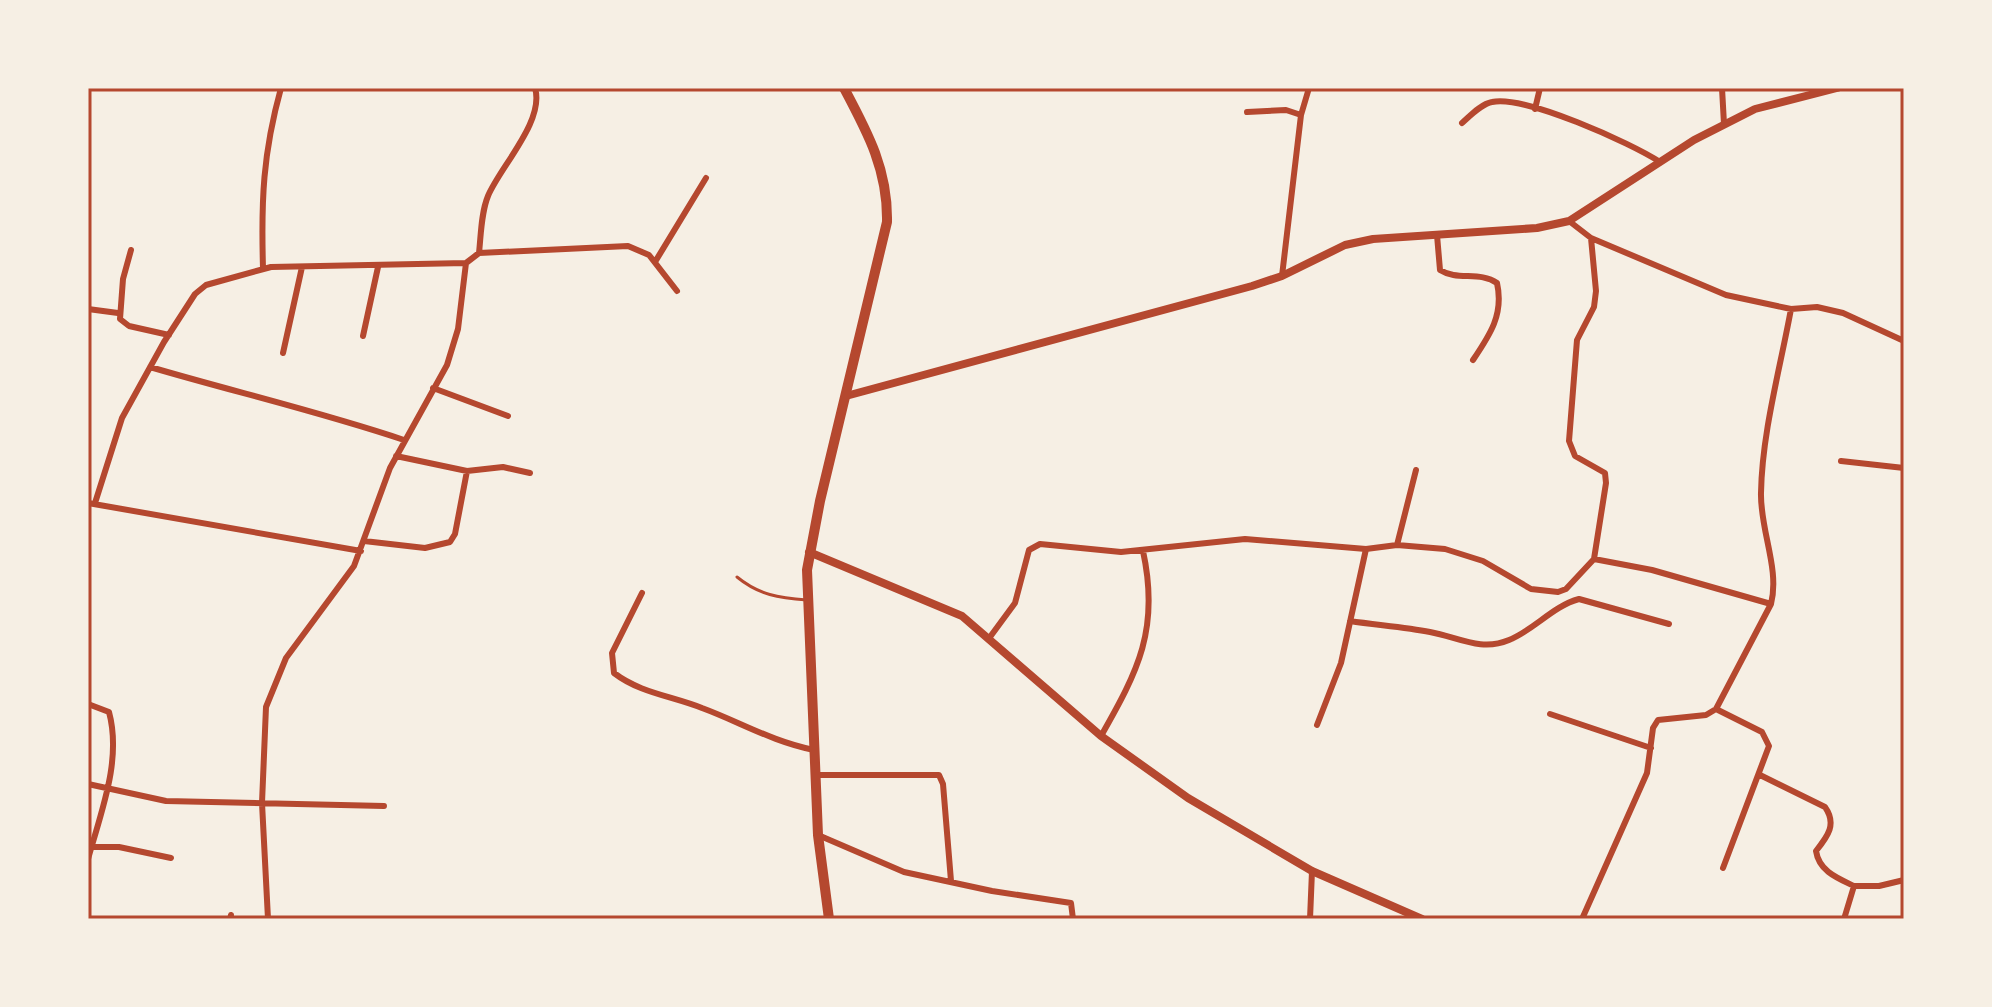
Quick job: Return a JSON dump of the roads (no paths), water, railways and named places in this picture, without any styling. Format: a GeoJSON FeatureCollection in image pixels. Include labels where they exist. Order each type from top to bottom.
{"type":"FeatureCollection","features":[{"type":"Feature","properties":{"kind":"main road"},"geometry":{"type":"LineString","coordinates":[[829,919],[814,775],[807,600],[809,552],[883,247],[887,197],[880,159],[844,88]]}},
{"type":"Feature","properties":{"kind":"street"},"geometry":{"type":"LineString","coordinates":[[263,268],[261,188],[269,132],[281,88]]}},
{"type":"Feature","properties":{"kind":"street"},"geometry":{"type":"LineString","coordinates":[[479,253],[488,196],[532,118],[537,103],[535,88]]}},
{"type":"Feature","properties":{"kind":"street"},"geometry":{"type":"LineString","coordinates":[[1282,276],[1301,115],[1309,88]]}},
{"type":"Feature","properties":{"kind":"street"},"geometry":{"type":"LineString","coordinates":[[1535,109],[1540,88]]}},
{"type":"Feature","properties":{"kind":"street"},"geometry":{"type":"LineString","coordinates":[[1722,88],[1724,124]]}},
{"type":"Feature","properties":{"kind":"street"},"geometry":{"type":"LineString","coordinates":[[846,396],[1282,276],[1345,245],[1537,228],[1569,221],[1724,124],[1755,109],[1837,88]]}},
{"type":"Feature","properties":{"kind":"street"},"geometry":{"type":"LineString","coordinates":[[1462,123],[1491,102],[1535,109],[1620,138],[1660,162]]}},
{"type":"Feature","properties":{"kind":"street"},"geometry":{"type":"LineString","coordinates":[[1247,112],[1286,110],[1301,115]]}},
{"type":"Feature","properties":{"kind":"street"},"geometry":{"type":"LineString","coordinates":[[655,262],[706,178]]}},
{"type":"Feature","properties":{"kind":"street"},"geometry":{"type":"LineString","coordinates":[[1569,221],[1591,238],[1726,295],[1791,309],[1817,307],[1843,313],[1904,341]]}},
{"type":"Feature","properties":{"kind":"street"},"geometry":{"type":"LineString","coordinates":[[1437,235],[1440,270],[1447,274],[1489,277],[1497,283],[1498,317],[1493,332],[1473,360]]}},
{"type":"Feature","properties":{"kind":"street"},"geometry":{"type":"LineString","coordinates":[[990,637],[1015,603],[1033,546],[1143,551],[1162,545],[1245,539],[1366,549],[1397,545],[1445,549],[1483,561],[1531,589],[1548,593],[1566,589],[1594,559],[1606,477],[1602,470],[1575,456],[1569,441],[1577,340],[1594,307],[1596,291],[1591,238]]}},
{"type":"Feature","properties":{"kind":"street"},"geometry":{"type":"LineString","coordinates":[[361,551],[92,503],[122,418],[195,294],[206,285],[263,268],[466,263],[479,253],[628,246],[644,251],[677,291]]}},
{"type":"Feature","properties":{"kind":"street"},"geometry":{"type":"LineString","coordinates":[[118,313],[131,250]]}},
{"type":"Feature","properties":{"kind":"street"},"geometry":{"type":"LineString","coordinates":[[268,919],[262,744],[266,707],[273,683],[286,658],[347,577],[361,551],[396,456],[447,365],[458,329],[466,263]]}},
{"type":"Feature","properties":{"kind":"street"},"geometry":{"type":"LineString","coordinates":[[283,353],[302,267]]}},
{"type":"Feature","properties":{"kind":"street"},"geometry":{"type":"LineString","coordinates":[[363,336],[378,267]]}},
{"type":"Feature","properties":{"kind":"street"},"geometry":{"type":"LineString","coordinates":[[88,309],[118,313],[129,326],[169,335]]}},
{"type":"Feature","properties":{"kind":"street"},"geometry":{"type":"LineString","coordinates":[[1582,919],[1647,773],[1653,728],[1658,720],[1706,715],[1716,709],[1771,604],[1774,586],[1762,524],[1761,479],[1791,309]]}},
{"type":"Feature","properties":{"kind":"street"},"geometry":{"type":"LineString","coordinates":[[150,367],[269,403],[349,421],[404,440]]}},
{"type":"Feature","properties":{"kind":"street"},"geometry":{"type":"LineString","coordinates":[[433,388],[508,416]]}},
{"type":"Feature","properties":{"kind":"street"},"geometry":{"type":"LineString","coordinates":[[396,456],[467,471],[503,467],[530,473]]}},
{"type":"Feature","properties":{"kind":"street"},"geometry":{"type":"LineString","coordinates":[[1841,461],[1904,468]]}},
{"type":"Feature","properties":{"kind":"street"},"geometry":{"type":"LineString","coordinates":[[1397,545],[1416,470]]}},
{"type":"Feature","properties":{"kind":"street"},"geometry":{"type":"LineString","coordinates":[[364,541],[425,548],[450,542],[455,534],[467,471]]}},
{"type":"Feature","properties":{"kind":"street"},"geometry":{"type":"LineString","coordinates":[[1317,725],[1336,678],[1366,549]]}},
{"type":"Feature","properties":{"kind":"street"},"geometry":{"type":"LineString","coordinates":[[1101,736],[1136,674],[1142,653],[1150,604],[1143,551]]}},
{"type":"Feature","properties":{"kind":"street"},"geometry":{"type":"LineString","coordinates":[[809,552],[936,603],[990,637],[1101,736],[1188,798],[1312,871],[1422,919]]}},
{"type":"Feature","properties":{"kind":"street"},"geometry":{"type":"LineString","coordinates":[[1594,559],[1652,570],[1771,604]]}},
{"type":"Feature","properties":{"kind":"street"},"geometry":{"type":"LineString","coordinates":[[642,593],[612,653],[614,673],[640,688],[699,707],[784,744],[814,750]]}},
{"type":"Feature","properties":{"kind":"street"},"geometry":{"type":"LineString","coordinates":[[1350,621],[1432,632],[1478,645],[1494,645],[1511,639],[1567,602],[1579,599],[1669,624]]}},
{"type":"Feature","properties":{"kind":"street"},"geometry":{"type":"LineString","coordinates":[[88,704],[104,708],[111,717],[113,749],[108,788],[88,859]]}},
{"type":"Feature","properties":{"kind":"street"},"geometry":{"type":"LineString","coordinates":[[1716,709],[1762,732],[1767,739],[1767,754],[1760,775],[1723,868]]}},
{"type":"Feature","properties":{"kind":"street"},"geometry":{"type":"LineString","coordinates":[[1550,714],[1651,748]]}},
{"type":"Feature","properties":{"kind":"street"},"geometry":{"type":"LineString","coordinates":[[814,775],[939,775],[943,784],[951,881]]}},
{"type":"Feature","properties":{"kind":"street"},"geometry":{"type":"LineString","coordinates":[[1760,775],[1825,807],[1831,821],[1830,833],[1816,851],[1817,861],[1826,871],[1854,886],[1879,886],[1904,880]]}},
{"type":"Feature","properties":{"kind":"street"},"geometry":{"type":"LineString","coordinates":[[88,784],[166,801],[384,806]]}},
{"type":"Feature","properties":{"kind":"street"},"geometry":{"type":"LineString","coordinates":[[818,835],[904,872],[992,891],[1071,903],[1073,919]]}},
{"type":"Feature","properties":{"kind":"street"},"geometry":{"type":"LineString","coordinates":[[91,847],[119,847],[171,858]]}},
{"type":"Feature","properties":{"kind":"street"},"geometry":{"type":"LineString","coordinates":[[1310,919],[1312,871]]}},
{"type":"Feature","properties":{"kind":"street"},"geometry":{"type":"LineString","coordinates":[[1844,919],[1854,886]]}},
{"type":"Feature","properties":{"kind":"lane"},"geometry":{"type":"LineString","coordinates":[[737,577],[752,589],[775,597],[807,600]]}}]}
